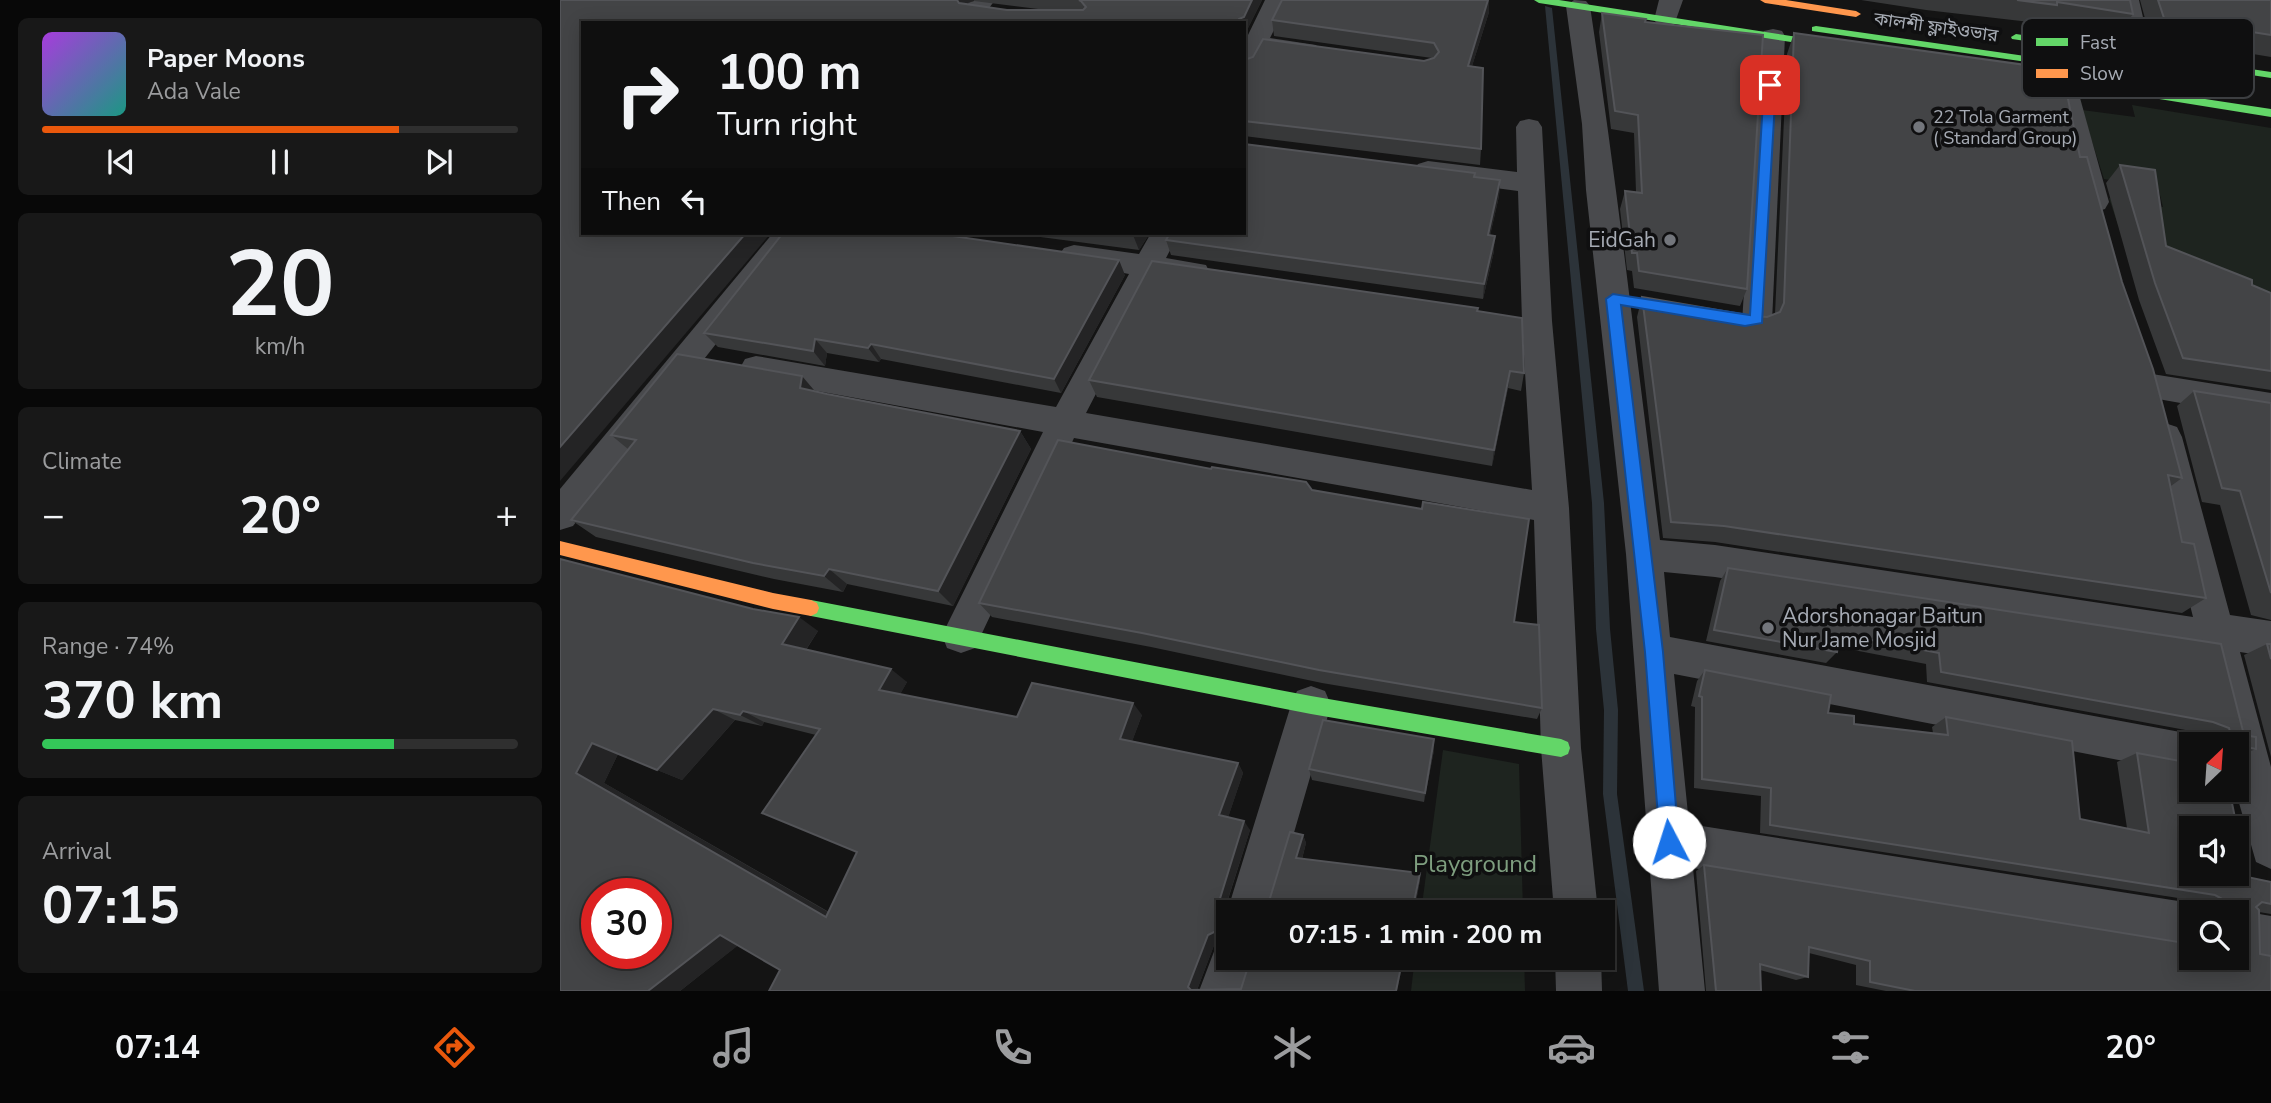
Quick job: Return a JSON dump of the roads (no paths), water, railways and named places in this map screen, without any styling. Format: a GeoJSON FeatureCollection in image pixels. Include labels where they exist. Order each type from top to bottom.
{"type":"FeatureCollection","features":[{"type":"Feature","properties":{"kind":"main road"},"geometry":{"type":"LineString","coordinates":[[1539,0],[1672,14],[1773,37],[2022,74]]}},
{"type":"Feature","properties":{"kind":"main road"},"geometry":{"type":"LineString","coordinates":[[1765,0],[1872,16]]}},
{"type":"Feature","properties":{"kind":"main road","name":"কালশী ফ্লাইওভার"},"geometry":{"type":"LineString","coordinates":[[1672,14],[1770,23],[2022,59]]}},
{"type":"Feature","properties":{"kind":"main road"},"geometry":{"type":"LineString","coordinates":[[2006,36],[2022,38]]}},
{"type":"Feature","properties":{"kind":"main road"},"geometry":{"type":"LineString","coordinates":[[2176,98],[2271,113]]}},
{"type":"Feature","properties":{"kind":"main road"},"geometry":{"type":"LineString","coordinates":[[560,548],[773,601],[961,635],[1311,705],[1561,748]]}},
{"type":"Feature","properties":{"kind":"street"},"geometry":{"type":"LineString","coordinates":[[1278,0],[1250,42],[1333,54]]}},
{"type":"Feature","properties":{"kind":"street"},"geometry":{"type":"LineString","coordinates":[[2127,0],[2131,18]]}},
{"type":"Feature","properties":{"kind":"street"},"geometry":{"type":"LineString","coordinates":[[1578,6],[1595,124],[1626,301],[1644,554],[1682,991]]}},
{"type":"Feature","properties":{"kind":"street"},"geometry":{"type":"LineString","coordinates":[[1749,320],[1773,37]]}},
{"type":"Feature","properties":{"kind":"street"},"geometry":{"type":"LineString","coordinates":[[2067,98],[2103,231]]}},
{"type":"Feature","properties":{"kind":"street"},"geometry":{"type":"LineString","coordinates":[[1529,127],[1530,183],[1523,320],[1552,508],[1561,748],[1575,900]]}},
{"type":"Feature","properties":{"kind":"street"},"geometry":{"type":"LineString","coordinates":[[1408,168],[1530,183]]}},
{"type":"Feature","properties":{"kind":"street"},"geometry":{"type":"LineString","coordinates":[[560,515],[787,235]]}},
{"type":"Feature","properties":{"kind":"street"},"geometry":{"type":"LineString","coordinates":[[961,635],[1065,422],[1164,235]]}},
{"type":"Feature","properties":{"kind":"street"},"geometry":{"type":"LineString","coordinates":[[1043,251],[1228,278]]}},
{"type":"Feature","properties":{"kind":"street"},"geometry":{"type":"LineString","coordinates":[[687,356],[1552,508]]}},
{"type":"Feature","properties":{"kind":"street"},"geometry":{"type":"LineString","coordinates":[[2238,732],[2216,629],[2148,375],[2271,406]]}},
{"type":"Feature","properties":{"kind":"street"},"geometry":{"type":"LineString","coordinates":[[1644,554],[1715,561],[2192,635],[2210,636],[2216,629]]}},
{"type":"Feature","properties":{"kind":"street"},"geometry":{"type":"LineString","coordinates":[[2216,629],[2271,639]]}},
{"type":"Feature","properties":{"kind":"street"},"geometry":{"type":"LineString","coordinates":[[1654,652],[2179,752]]}},
{"type":"Feature","properties":{"kind":"street"},"geometry":{"type":"LineString","coordinates":[[1253,900],[1311,705]]}},
{"type":"Feature","properties":{"kind":"street"},"geometry":{"type":"LineString","coordinates":[[2249,779],[2271,847]]}},
{"type":"Feature","properties":{"kind":"street"},"geometry":{"type":"LineString","coordinates":[[1669,842],[2179,924]]}},
{"type":"Feature","properties":{"kind":"street"},"geometry":{"type":"LineString","coordinates":[[2249,935],[2271,939]]}},
{"type":"Feature","properties":{"kind":"street"},"geometry":{"type":"LineString","coordinates":[[1222,991],[1229,970]]}},
{"type":"Feature","properties":{"kind":"street"},"geometry":{"type":"LineString","coordinates":[[1578,970],[1579,991]]}},
{"type":"Feature","properties":{"kind":"waterway"},"geometry":{"type":"LineString","coordinates":[[1548,8],[1598,503],[1603,629],[1611,710],[1610,794],[1636,991]]}},
{"type":"Feature","properties":{"kind":"place","name":"22 Tola Garment ( Standard Group)"},"geometry":{"type":"Point","coordinates":[1919,127]}},
{"type":"Feature","properties":{"kind":"place","name":"EidGah"},"geometry":{"type":"Point","coordinates":[1670,240]}},
{"type":"Feature","properties":{"kind":"place","name":"Adorshonagar Baitun Nur Jame Mosjid"},"geometry":{"type":"Point","coordinates":[1768,628]}},
{"type":"Feature","properties":{"kind":"park label","name":"Playground"},"geometry":{"type":"Point","coordinates":[1475,864]}}]}
